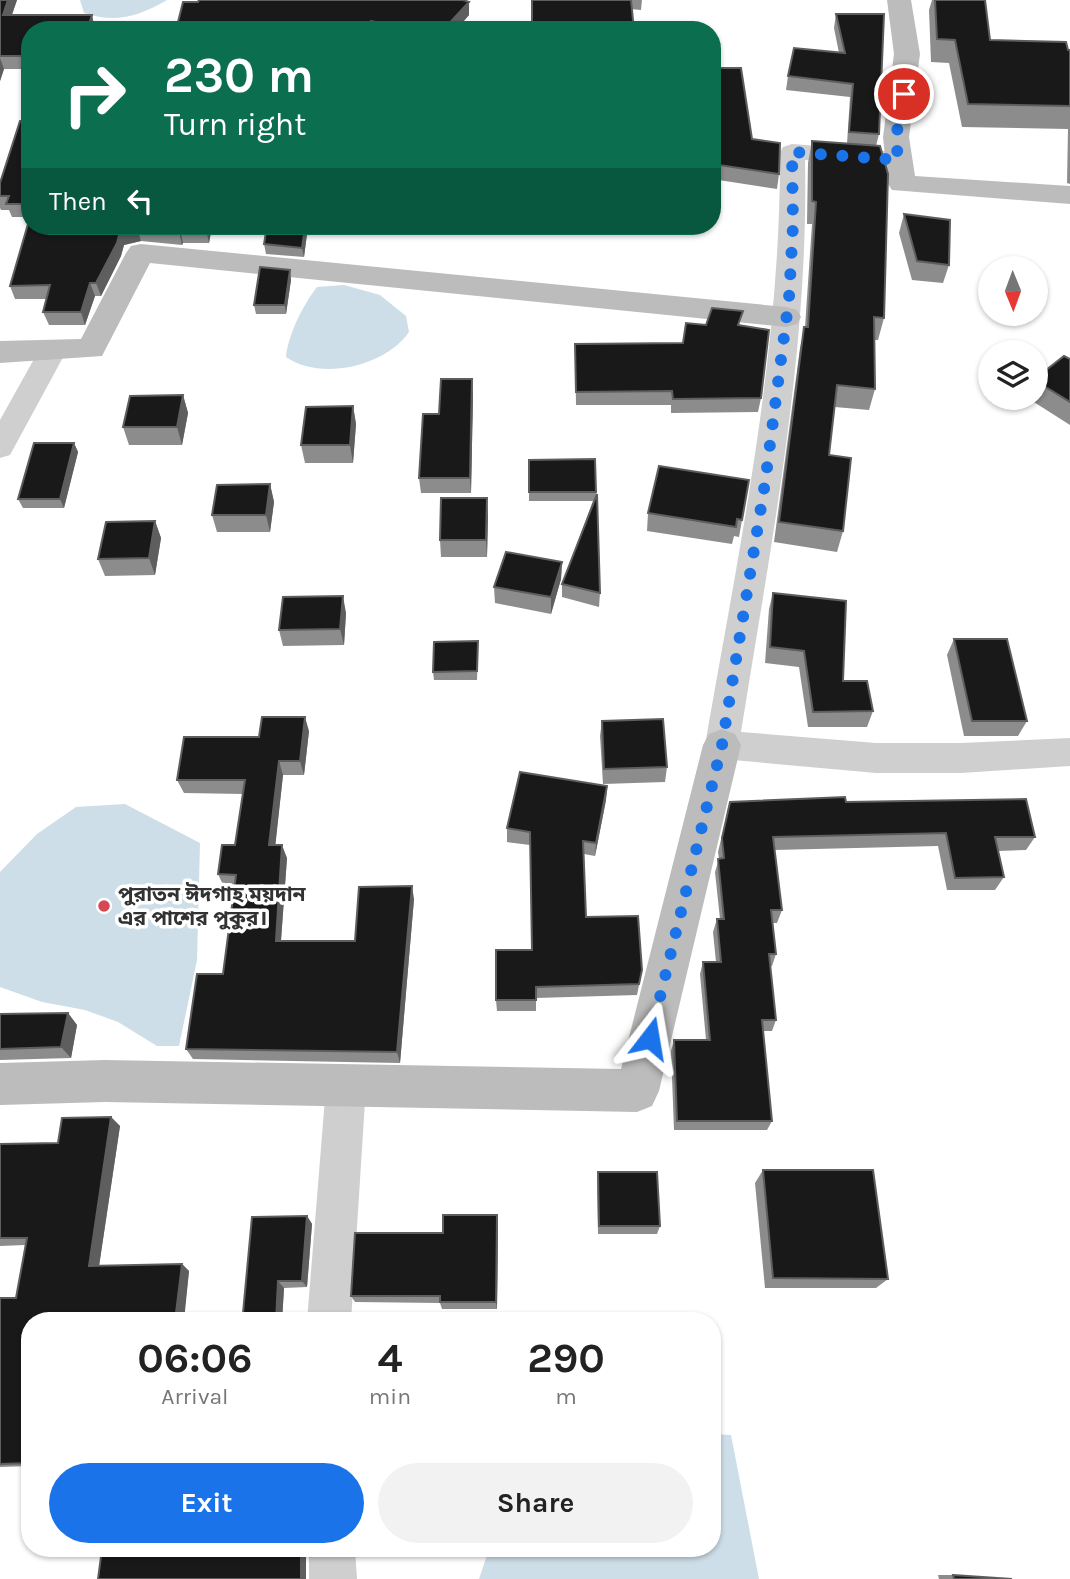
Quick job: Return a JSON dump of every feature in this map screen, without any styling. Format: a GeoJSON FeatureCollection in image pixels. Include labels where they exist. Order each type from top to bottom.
{"type":"FeatureCollection","features":[{"type":"Feature","properties":{"kind":"street"},"geometry":{"type":"LineString","coordinates":[[899,0],[907,54],[896,137],[902,184],[1070,195]]}},
{"type":"Feature","properties":{"kind":"street"},"geometry":{"type":"LineString","coordinates":[[0,1084],[105,1081],[638,1091],[722,745],[765,483],[786,317],[793,225],[792,152],[898,160]]}},
{"type":"Feature","properties":{"kind":"street"},"geometry":{"type":"LineString","coordinates":[[0,352],[91,349],[141,253],[192,246],[786,317]]}},
{"type":"Feature","properties":{"kind":"street"},"geometry":{"type":"LineString","coordinates":[[0,447],[53,350]]}},
{"type":"Feature","properties":{"kind":"street"},"geometry":{"type":"LineString","coordinates":[[722,745],[876,758],[961,758],[1070,752]]}},
{"type":"Feature","properties":{"kind":"street"},"geometry":{"type":"LineString","coordinates":[[331,1312],[346,1086]]}},
{"type":"Feature","properties":{"kind":"street"},"geometry":{"type":"LineString","coordinates":[[332,1557],[333,1579]]}},
{"type":"Feature","properties":{"kind":"shaded area"},"geometry":{"type":"Polygon","coordinates":[[[80,0],[167,0],[127,17],[107,18],[84,13],[80,0]]]}},
{"type":"Feature","properties":{"kind":"shaded area"},"geometry":{"type":"Polygon","coordinates":[[[344,285],[380,295],[406,316],[409,332],[384,354],[351,367],[316,368],[286,357],[297,320],[317,287],[344,285]]]}},
{"type":"Feature","properties":{"kind":"shaded area"},"geometry":{"type":"Polygon","coordinates":[[[125,804],[200,843],[197,960],[179,1046],[157,1046],[118,1022],[85,1010],[42,1002],[0,987],[0,872],[37,834],[76,807],[125,804]]]}},
{"type":"Feature","properties":{"kind":"shaded area"},"geometry":{"type":"Polygon","coordinates":[[[721,1434],[731,1435],[759,1579],[479,1579],[486,1557],[721,1557],[721,1434]]]}},
{"type":"Feature","properties":{"kind":"building"},"geometry":{"type":"Polygon","coordinates":[[[0,0],[8,0],[3,15],[92,15],[90,21],[21,21],[21,56],[0,56],[0,0]]]}},
{"type":"Feature","properties":{"kind":"building"},"geometry":{"type":"Polygon","coordinates":[[[532,0],[631,0],[633,21],[532,21],[532,0]]]}},
{"type":"Feature","properties":{"kind":"building"},"geometry":{"type":"Polygon","coordinates":[[[935,0],[985,0],[990,40],[1066,42],[1070,50],[1070,106],[968,104],[955,40],[937,39],[935,0]]]}},
{"type":"Feature","properties":{"kind":"building"},"geometry":{"type":"Polygon","coordinates":[[[183,2],[469,2],[451,21],[178,21],[183,2]]]}},
{"type":"Feature","properties":{"kind":"building"},"geometry":{"type":"Polygon","coordinates":[[[836,14],[884,14],[879,134],[849,132],[853,84],[788,76],[794,48],[845,53],[836,14]]]}},
{"type":"Feature","properties":{"kind":"building"},"geometry":{"type":"Polygon","coordinates":[[[721,68],[741,68],[752,139],[780,143],[779,174],[721,165],[721,68]]]}},
{"type":"Feature","properties":{"kind":"building"},"geometry":{"type":"Polygon","coordinates":[[[21,121],[21,204],[6,204],[9,196],[0,196],[0,183],[21,121]]]}},
{"type":"Feature","properties":{"kind":"building"},"geometry":{"type":"Polygon","coordinates":[[[812,141],[880,146],[888,174],[884,318],[874,317],[875,389],[837,385],[829,455],[851,458],[843,531],[779,522],[804,327],[808,327],[816,202],[812,201],[812,141]]]}},
{"type":"Feature","properties":{"kind":"building"},"geometry":{"type":"Polygon","coordinates":[[[904,214],[950,220],[949,265],[917,261],[904,214]]]}},
{"type":"Feature","properties":{"kind":"building"},"geometry":{"type":"Polygon","coordinates":[[[25,235],[119,235],[96,283],[90,283],[81,312],[43,312],[50,285],[10,286],[25,235]]]}},
{"type":"Feature","properties":{"kind":"building"},"geometry":{"type":"Polygon","coordinates":[[[266,235],[304,235],[302,248],[264,244],[266,235]]]}},
{"type":"Feature","properties":{"kind":"building"},"geometry":{"type":"Polygon","coordinates":[[[260,267],[290,270],[285,305],[254,305],[260,267]]]}},
{"type":"Feature","properties":{"kind":"building"},"geometry":{"type":"Polygon","coordinates":[[[712,308],[743,311],[738,325],[769,330],[761,398],[673,399],[672,391],[576,392],[575,344],[683,343],[686,323],[706,325],[712,308]]]}},
{"type":"Feature","properties":{"kind":"building"},"geometry":{"type":"Polygon","coordinates":[[[1064,356],[1070,359],[1070,402],[1048,388],[1048,369],[1064,356]]]}},
{"type":"Feature","properties":{"kind":"building"},"geometry":{"type":"Polygon","coordinates":[[[441,379],[472,379],[470,478],[419,478],[423,414],[439,414],[441,379]]]}},
{"type":"Feature","properties":{"kind":"building"},"geometry":{"type":"Polygon","coordinates":[[[183,395],[177,427],[123,427],[130,396],[183,395]]]}},
{"type":"Feature","properties":{"kind":"building"},"geometry":{"type":"Polygon","coordinates":[[[353,406],[350,445],[301,445],[306,407],[353,406]]]}},
{"type":"Feature","properties":{"kind":"building"},"geometry":{"type":"Polygon","coordinates":[[[34,443],[74,443],[60,499],[18,499],[34,443]]]}},
{"type":"Feature","properties":{"kind":"building"},"geometry":{"type":"Polygon","coordinates":[[[595,459],[596,492],[529,492],[529,460],[595,459]]]}},
{"type":"Feature","properties":{"kind":"building"},"geometry":{"type":"Polygon","coordinates":[[[659,466],[749,480],[742,520],[737,519],[736,527],[648,513],[659,466]]]}},
{"type":"Feature","properties":{"kind":"building"},"geometry":{"type":"Polygon","coordinates":[[[270,484],[266,515],[212,515],[217,485],[270,484]]]}},
{"type":"Feature","properties":{"kind":"building"},"geometry":{"type":"Polygon","coordinates":[[[597,494],[600,593],[562,584],[597,494]]]}},
{"type":"Feature","properties":{"kind":"building"},"geometry":{"type":"Polygon","coordinates":[[[441,498],[487,498],[486,540],[440,540],[441,498]]]}},
{"type":"Feature","properties":{"kind":"building"},"geometry":{"type":"Polygon","coordinates":[[[155,521],[149,558],[98,559],[106,522],[155,521]]]}},
{"type":"Feature","properties":{"kind":"building"},"geometry":{"type":"Polygon","coordinates":[[[506,552],[562,562],[551,597],[494,587],[506,552]]]}},
{"type":"Feature","properties":{"kind":"building"},"geometry":{"type":"Polygon","coordinates":[[[773,593],[846,601],[843,681],[867,681],[873,711],[813,712],[804,651],[770,647],[773,593]]]}},
{"type":"Feature","properties":{"kind":"building"},"geometry":{"type":"Polygon","coordinates":[[[343,596],[340,629],[279,630],[283,597],[343,596]]]}},
{"type":"Feature","properties":{"kind":"building"},"geometry":{"type":"Polygon","coordinates":[[[954,639],[1007,639],[1027,721],[972,721],[954,639]]]}},
{"type":"Feature","properties":{"kind":"building"},"geometry":{"type":"Polygon","coordinates":[[[478,641],[477,671],[433,672],[434,642],[478,641]]]}},
{"type":"Feature","properties":{"kind":"building"},"geometry":{"type":"Polygon","coordinates":[[[262,717],[305,717],[300,761],[279,761],[269,845],[282,845],[276,941],[355,941],[359,887],[412,886],[397,1052],[186,1049],[197,974],[223,974],[236,875],[218,874],[222,845],[235,845],[245,780],[177,780],[184,737],[259,737],[262,717]]]}},
{"type":"Feature","properties":{"kind":"building"},"geometry":{"type":"Polygon","coordinates":[[[663,719],[667,767],[604,769],[602,721],[663,719]]]}},
{"type":"Feature","properties":{"kind":"building"},"geometry":{"type":"Polygon","coordinates":[[[520,772],[607,786],[596,843],[583,841],[586,917],[638,916],[642,970],[639,984],[536,987],[536,1000],[496,1000],[496,950],[532,950],[530,832],[507,828],[520,772]]]}},
{"type":"Feature","properties":{"kind":"building"},"geometry":{"type":"Polygon","coordinates":[[[845,797],[846,802],[1026,799],[1035,837],[995,837],[1004,877],[955,878],[946,833],[773,837],[782,910],[771,910],[776,954],[769,954],[776,1020],[762,1020],[772,1121],[677,1121],[674,1040],[710,1040],[703,962],[721,962],[717,919],[724,919],[718,859],[724,858],[722,838],[730,802],[845,797]]]}},
{"type":"Feature","properties":{"kind":"building"},"geometry":{"type":"Polygon","coordinates":[[[68,1013],[61,1047],[0,1049],[0,1014],[68,1013]]]}},
{"type":"Feature","properties":{"kind":"building"},"geometry":{"type":"Polygon","coordinates":[[[111,1117],[89,1266],[182,1264],[176,1312],[21,1312],[21,1463],[0,1464],[0,1298],[16,1298],[27,1238],[0,1238],[0,1144],[58,1143],[62,1118],[111,1117]]]}},
{"type":"Feature","properties":{"kind":"building"},"geometry":{"type":"Polygon","coordinates":[[[763,1170],[873,1170],[888,1279],[773,1278],[763,1170]]]}},
{"type":"Feature","properties":{"kind":"building"},"geometry":{"type":"Polygon","coordinates":[[[598,1172],[657,1172],[660,1226],[599,1226],[598,1172]]]}},
{"type":"Feature","properties":{"kind":"building"},"geometry":{"type":"Polygon","coordinates":[[[443,1215],[497,1215],[496,1302],[440,1302],[440,1296],[351,1296],[355,1233],[443,1233],[443,1215]]]}},
{"type":"Feature","properties":{"kind":"building"},"geometry":{"type":"Polygon","coordinates":[[[307,1216],[302,1281],[278,1281],[276,1312],[243,1312],[252,1217],[307,1216]]]}},
{"type":"Feature","properties":{"kind":"building"},"geometry":{"type":"Polygon","coordinates":[[[101,1557],[301,1557],[301,1579],[98,1579],[101,1557]]]}},
{"type":"Feature","properties":{"kind":"building"},"geometry":{"type":"Polygon","coordinates":[[[953,1575],[1012,1579],[954,1579],[953,1575]]]}},
{"type":"Feature","properties":{"kind":"place","name":"পুরাতন ঈদগাহ ময়দান এর পাশের পুকুর।"},"geometry":{"type":"Point","coordinates":[104,906]}},
{"type":"Feature","properties":{"kind":"route"},"geometry":{"type":"LineString","coordinates":[[650,1038],[722,745],[765,483],[789,298],[793,225],[792,152],[898,160],[896,137],[904,94]]}}]}
